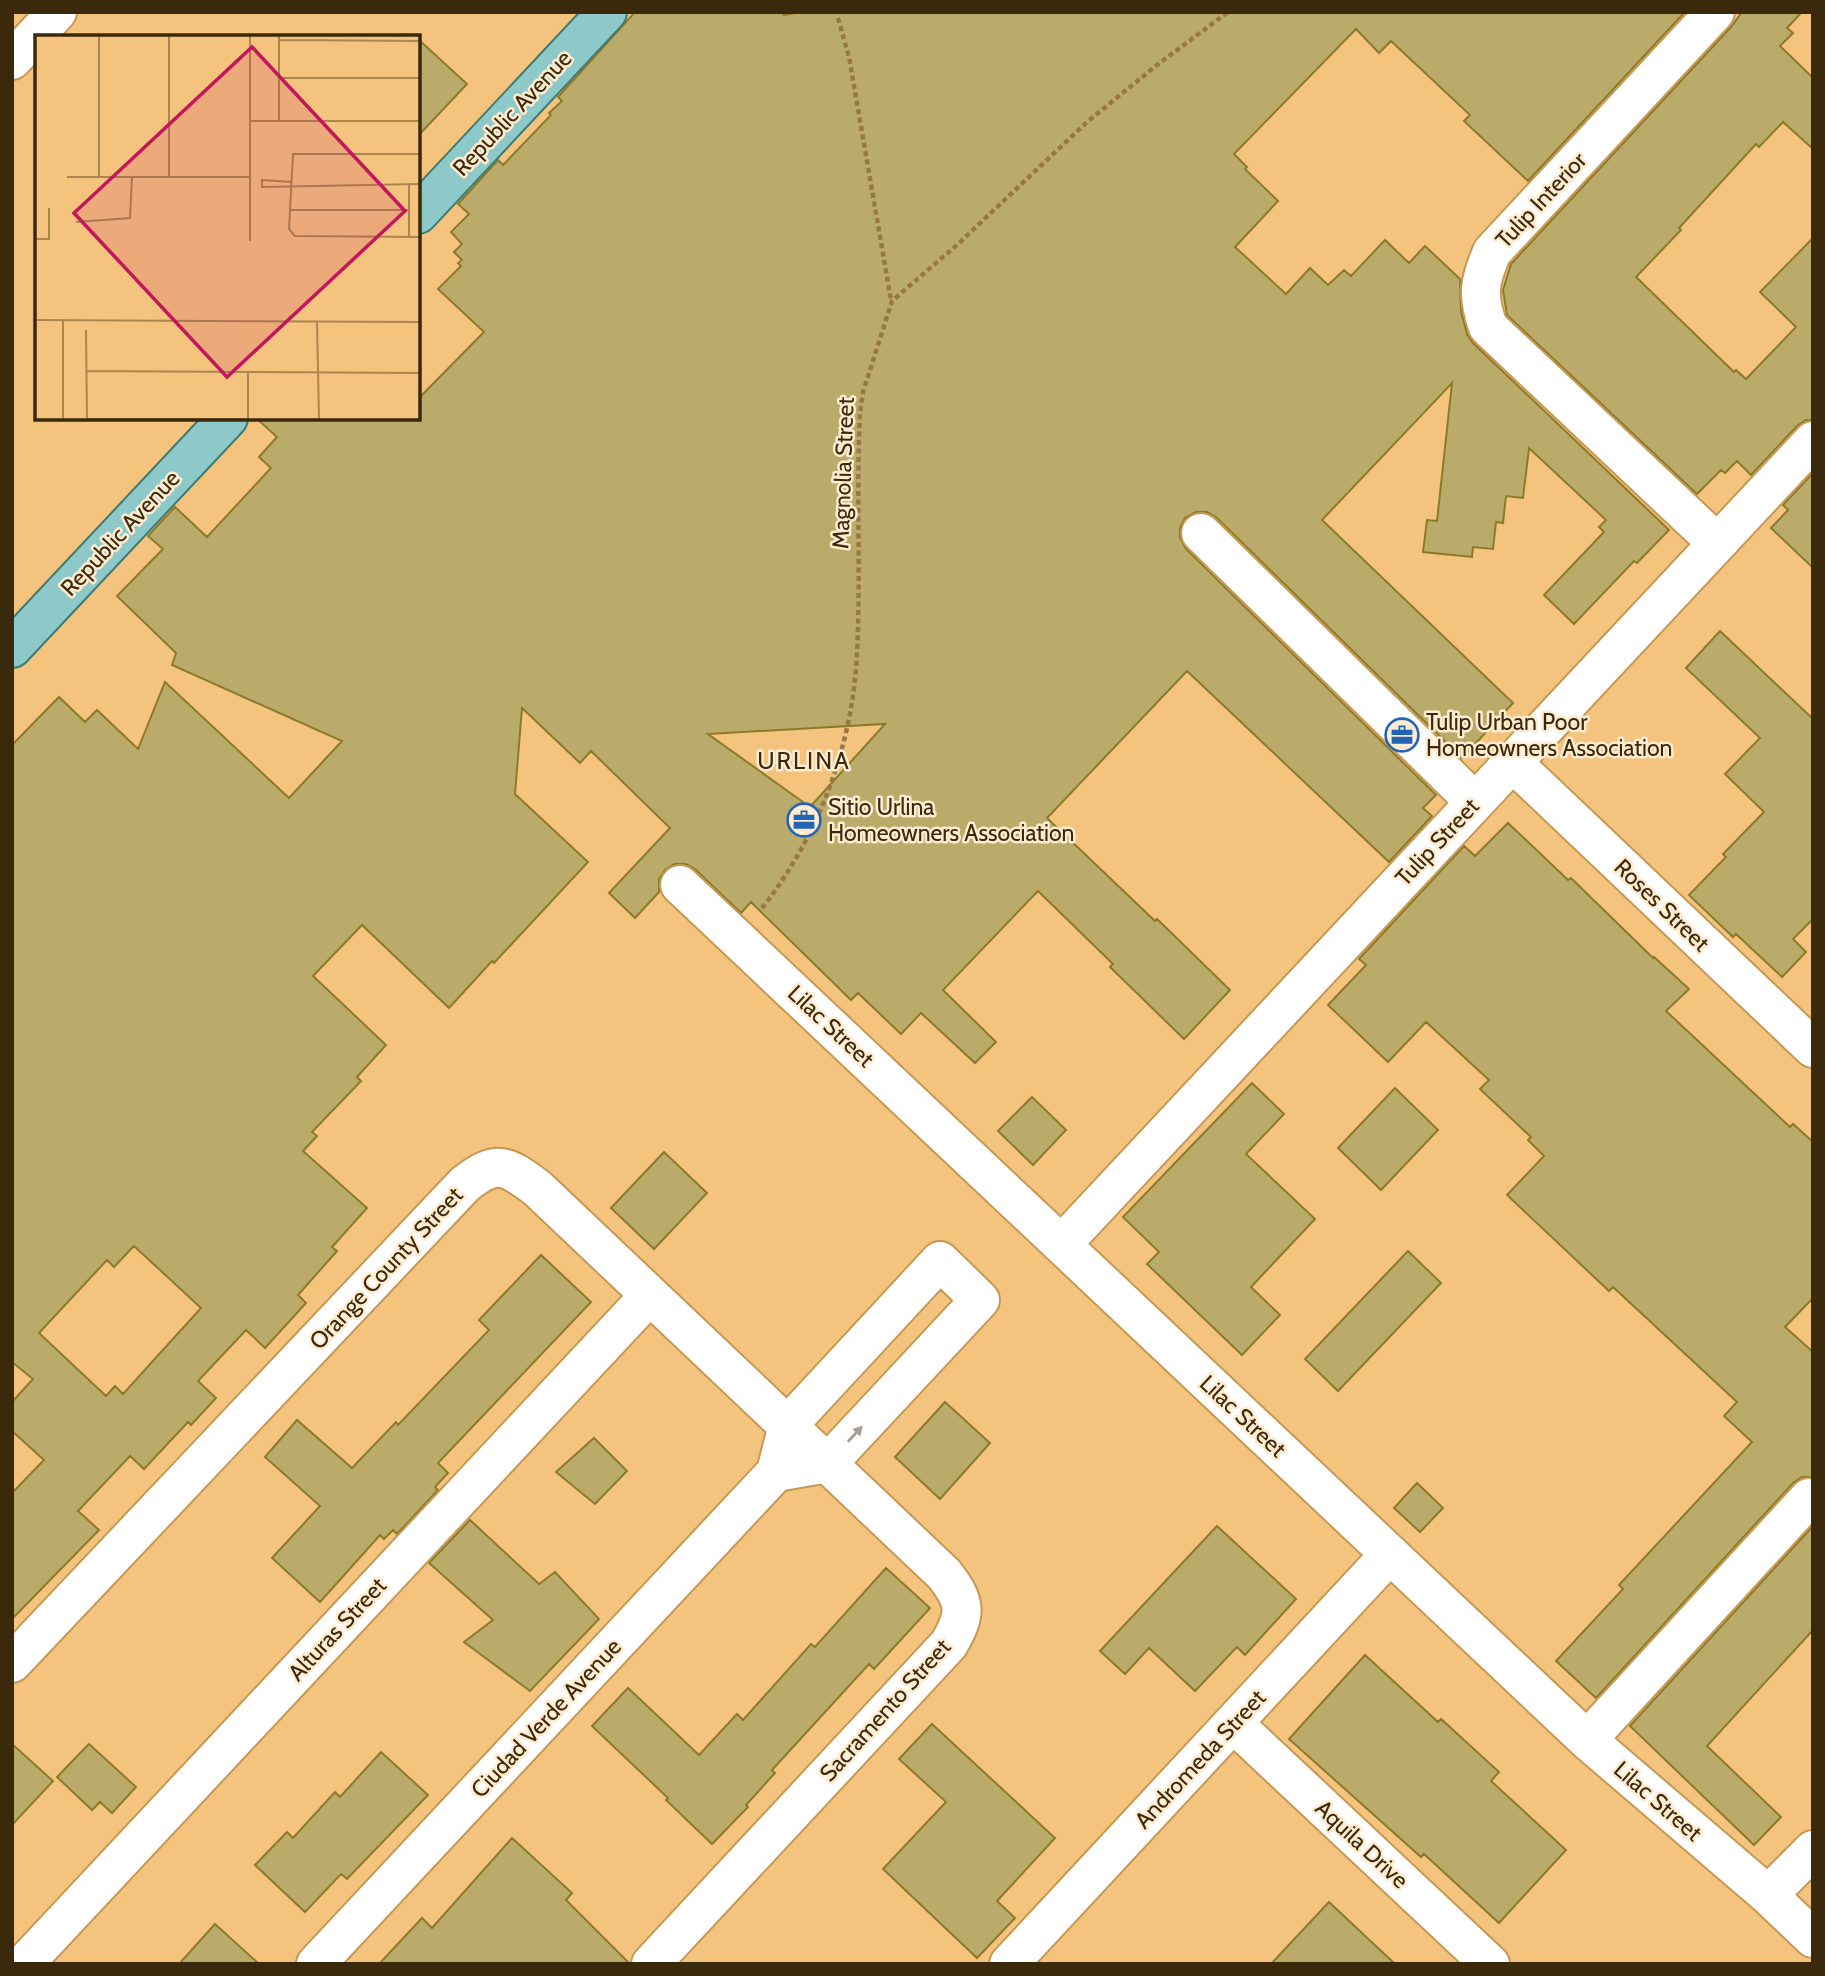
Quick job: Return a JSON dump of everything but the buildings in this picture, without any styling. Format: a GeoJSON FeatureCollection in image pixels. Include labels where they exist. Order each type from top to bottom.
{"type":"FeatureCollection","features":[{"type":"Feature","properties":{"kind":"main road","name":"Republic Avenue"},"geometry":{"type":"LineString","coordinates":[[420,212],[607,12]]}},
{"type":"Feature","properties":{"kind":"main road","name":"Republic Avenue"},"geometry":{"type":"LineString","coordinates":[[12,648],[226,420]]}},
{"type":"Feature","properties":{"kind":"street"},"geometry":{"type":"LineString","coordinates":[[35,35],[57,12]]}},
{"type":"Feature","properties":{"kind":"street","name":"Tulip Interior"},"geometry":{"type":"LineString","coordinates":[[1715,12],[1492,252],[1481,276],[1479,302],[1488,327],[1717,543]]}},
{"type":"Feature","properties":{"kind":"street"},"geometry":{"type":"LineString","coordinates":[[12,60],[35,35]]}},
{"type":"Feature","properties":{"kind":"street","name":"Tulip Street"},"geometry":{"type":"LineString","coordinates":[[1062,1244],[1813,441]]}},
{"type":"Feature","properties":{"kind":"street"},"geometry":{"type":"LineString","coordinates":[[1201,533],[1475,802]]}},
{"type":"Feature","properties":{"kind":"street","name":"Roses Street"},"geometry":{"type":"LineString","coordinates":[[1512,762],[1813,1048]]}},
{"type":"Feature","properties":{"kind":"street","name":"Lilac Street"},"geometry":{"type":"LineString","coordinates":[[680,886],[1587,1740],[1768,1895],[1813,1938]]}},
{"type":"Feature","properties":{"kind":"street","name":"Orange County Street"},"geometry":{"type":"LineString","coordinates":[[12,1663],[465,1184],[483,1170],[503,1167],[537,1188],[788,1424]]}},
{"type":"Feature","properties":{"kind":"street","name":"Ciudad Verde Avenue"},"geometry":{"type":"LineString","coordinates":[[316,1964],[776,1472],[788,1424],[940,1261],[981,1300],[828,1463]]}},
{"type":"Feature","properties":{"kind":"street","name":"Alturas Street"},"geometry":{"type":"LineString","coordinates":[[24,1964],[650,1295]]}},
{"type":"Feature","properties":{"kind":"street"},"geometry":{"type":"LineString","coordinates":[[878,1327],[919,1365]]}},
{"type":"Feature","properties":{"kind":"street","name":"Sacramento Street"},"geometry":{"type":"LineString","coordinates":[[651,1964],[949,1644],[960,1625],[964,1609],[958,1591],[944,1574],[788,1424]]}},
{"type":"Feature","properties":{"kind":"street"},"geometry":{"type":"LineString","coordinates":[[776,1472],[828,1463]]}},
{"type":"Feature","properties":{"kind":"street"},"geometry":{"type":"LineString","coordinates":[[1587,1740],[1809,1498]]}},
{"type":"Feature","properties":{"kind":"street","name":"Andromeda Street"},"geometry":{"type":"LineString","coordinates":[[1009,1964],[1390,1555]]}},
{"type":"Feature","properties":{"kind":"street","name":"Aquila Drive"},"geometry":{"type":"LineString","coordinates":[[1233,1723],[1487,1963]]}},
{"type":"Feature","properties":{"kind":"street"},"geometry":{"type":"LineString","coordinates":[[1768,1895],[1813,1850]]}},
{"type":"Feature","properties":{"kind":"path"},"geometry":{"type":"LineString","coordinates":[[891,301],[958,244],[1087,122],[1228,12]]}},
{"type":"Feature","properties":{"kind":"path"},"geometry":{"type":"LineString","coordinates":[[838,18],[849,57],[891,301]]}},
{"type":"Feature","properties":{"kind":"path","name":"Magnolia Street"},"geometry":{"type":"LineString","coordinates":[[736,937],[778,887],[800,853],[827,794],[848,724],[857,654],[860,413],[863,392],[891,301]]}},
{"type":"Feature","properties":{"kind":"place","name":"Tulip Urban Poor Homeowners Association"},"geometry":{"type":"Point","coordinates":[1402,735]}},
{"type":"Feature","properties":{"kind":"place","name":"Sitio Urlina Homeowners Association"},"geometry":{"type":"Point","coordinates":[804,820]}},
{"type":"Feature","properties":{"kind":"district","name":"URLINA"},"geometry":{"type":"Point","coordinates":[804,760]}}]}
